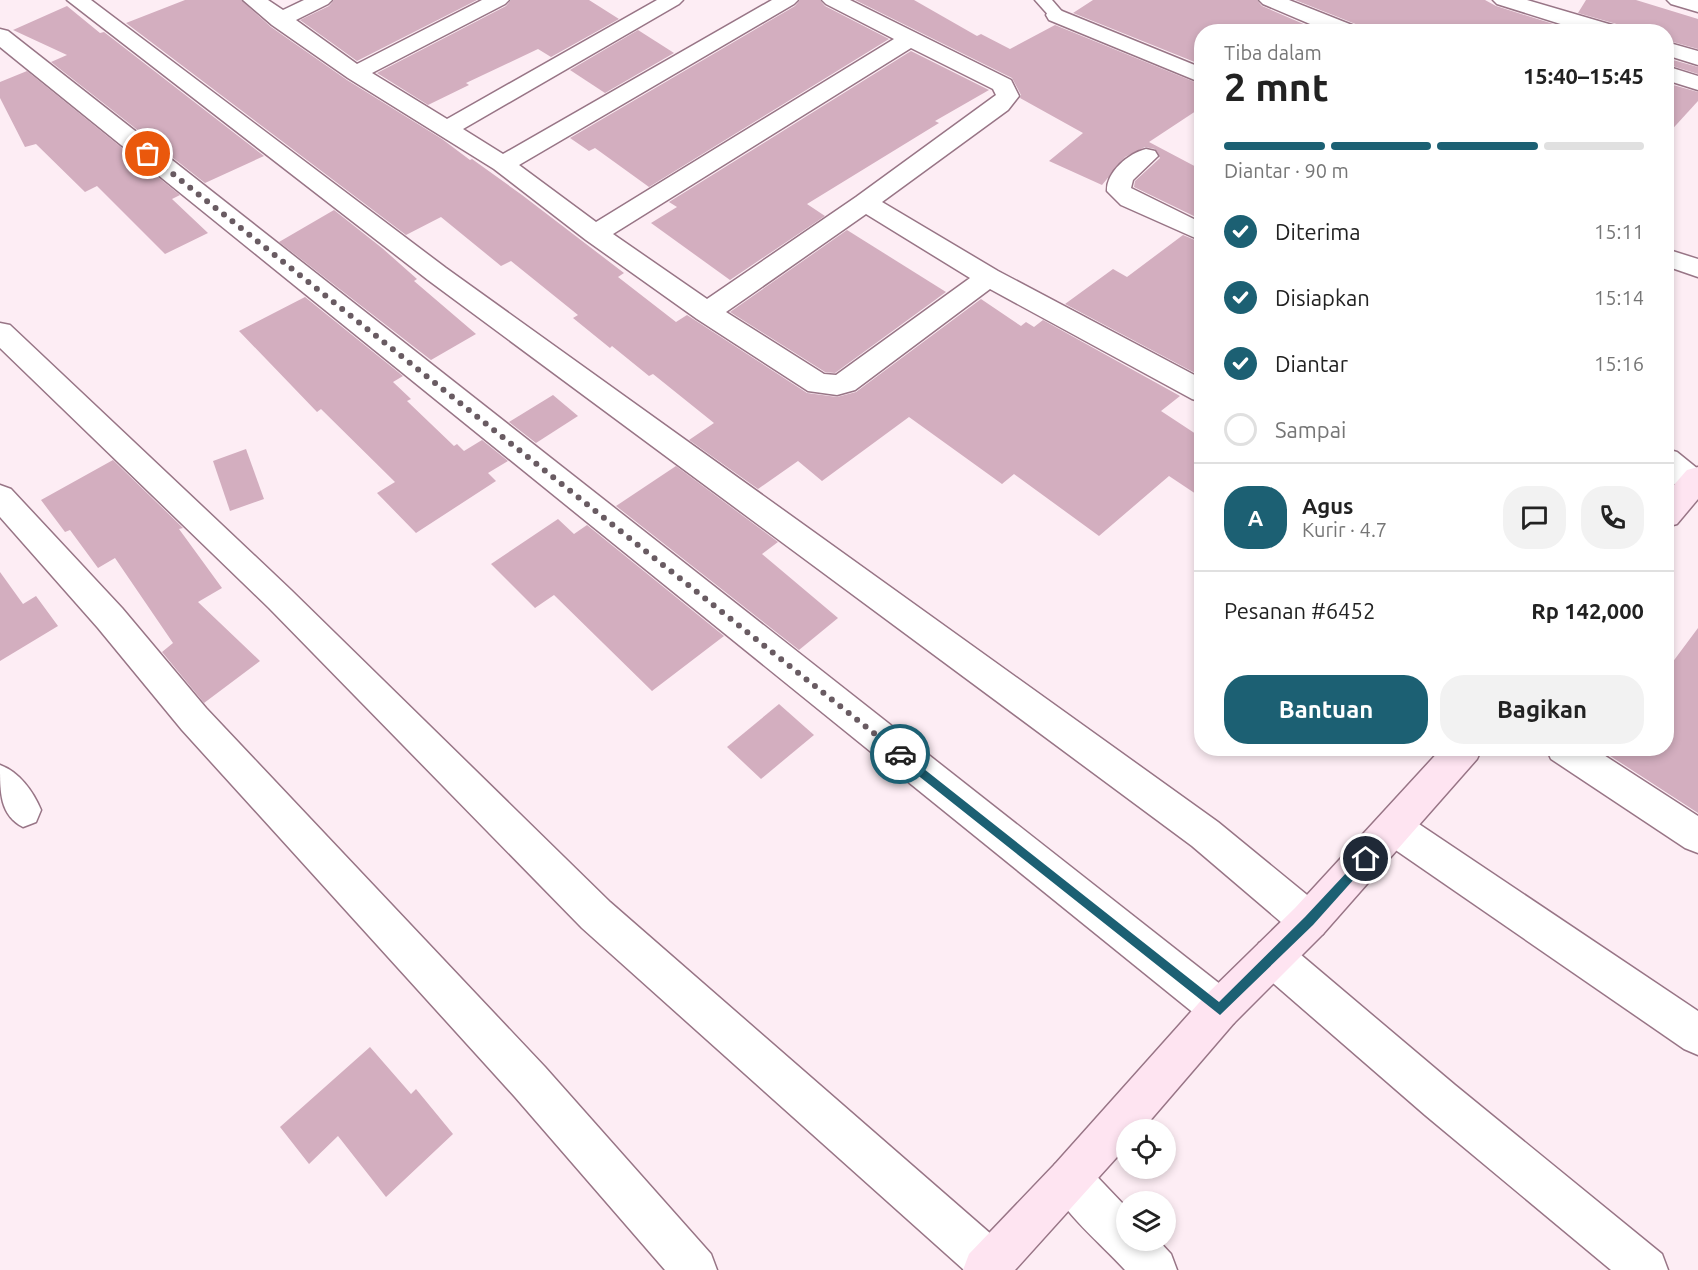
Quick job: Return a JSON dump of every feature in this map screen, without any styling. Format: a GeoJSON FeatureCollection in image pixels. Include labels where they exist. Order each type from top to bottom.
{"type":"FeatureCollection","features":[{"type":"Feature","properties":{"kind":"main road"},"geometry":{"type":"LineString","coordinates":[[1674,506],[1696,481]]}},
{"type":"Feature","properties":{"kind":"main road"},"geometry":{"type":"LineString","coordinates":[[988,1267],[1070,1179],[1220,1010],[1309,921],[1458,756]]}},
{"type":"Feature","properties":{"kind":"street"},"geometry":{"type":"LineString","coordinates":[[78,0],[437,274],[1205,834],[1309,921]]}},
{"type":"Feature","properties":{"kind":"street"},"geometry":{"type":"LineString","coordinates":[[254,0],[356,73],[503,164],[595,234],[707,312],[810,379],[827,386],[845,383],[989,277]]}},
{"type":"Feature","properties":{"kind":"street"},"geometry":{"type":"LineString","coordinates":[[280,20],[321,0]]}},
{"type":"Feature","properties":{"kind":"street"},"geometry":{"type":"LineString","coordinates":[[356,73],[498,0]]}},
{"type":"Feature","properties":{"kind":"street"},"geometry":{"type":"LineString","coordinates":[[448,128],[672,0]]}},
{"type":"Feature","properties":{"kind":"street"},"geometry":{"type":"LineString","coordinates":[[503,164],[787,0]]}},
{"type":"Feature","properties":{"kind":"street"},"geometry":{"type":"LineString","coordinates":[[707,312],[865,203],[1000,105],[1008,96],[1003,85],[833,0]]}},
{"type":"Feature","properties":{"kind":"street"},"geometry":{"type":"LineString","coordinates":[[1270,0],[1330,24]]}},
{"type":"Feature","properties":{"kind":"street"},"geometry":{"type":"LineString","coordinates":[[1504,0],[1584,24]]}},
{"type":"Feature","properties":{"kind":"street"},"geometry":{"type":"LineString","coordinates":[[1678,0],[1698,6]]}},
{"type":"Feature","properties":{"kind":"street"},"geometry":{"type":"LineString","coordinates":[[1050,8],[1194,72]]}},
{"type":"Feature","properties":{"kind":"street"},"geometry":{"type":"LineString","coordinates":[[0,36],[1220,1010]]}},
{"type":"Feature","properties":{"kind":"street"},"geometry":{"type":"LineString","coordinates":[[595,234],[910,39]]}},
{"type":"Feature","properties":{"kind":"street"},"geometry":{"type":"LineString","coordinates":[[1674,50],[1698,58]]}},
{"type":"Feature","properties":{"kind":"street"},"geometry":{"type":"LineString","coordinates":[[1674,76],[1698,83]]}},
{"type":"Feature","properties":{"kind":"street"},"geometry":{"type":"LineString","coordinates":[[1146,156],[1122,177],[1118,183],[1119,191],[1130,199],[1194,229]]}},
{"type":"Feature","properties":{"kind":"street"},"geometry":{"type":"LineString","coordinates":[[865,203],[989,277],[1194,388]]}},
{"type":"Feature","properties":{"kind":"street"},"geometry":{"type":"LineString","coordinates":[[1674,260],[1698,268]]}},
{"type":"Feature","properties":{"kind":"street"},"geometry":{"type":"LineString","coordinates":[[0,332],[280,599],[596,915],[988,1267]]}},
{"type":"Feature","properties":{"kind":"street"},"geometry":{"type":"LineString","coordinates":[[1674,466],[1696,481]]}},
{"type":"Feature","properties":{"kind":"street"},"geometry":{"type":"LineString","coordinates":[[0,497],[110,618],[194,719],[530,1082],[695,1270]]}},
{"type":"Feature","properties":{"kind":"street"},"geometry":{"type":"LineString","coordinates":[[1575,756],[1698,836]]}},
{"type":"Feature","properties":{"kind":"street"},"geometry":{"type":"LineString","coordinates":[[0,781],[23,810]]}},
{"type":"Feature","properties":{"kind":"street"},"geometry":{"type":"LineString","coordinates":[[1394,828],[1698,1035]]}},
{"type":"Feature","properties":{"kind":"street"},"geometry":{"type":"LineString","coordinates":[[1273,957],[1440,1100],[1646,1270]]}},
{"type":"Feature","properties":{"kind":"street"},"geometry":{"type":"LineString","coordinates":[[1070,1179],[1116,1228]]}},
{"type":"Feature","properties":{"kind":"street"},"geometry":{"type":"LineString","coordinates":[[1137,1251],[1155,1270]]}},
{"type":"Feature","properties":{"kind":"building"},"geometry":{"type":"Polygon","coordinates":[[[185,0],[241,0],[271,27],[347,80],[442,139],[522,195],[624,273],[618,277],[676,322],[687,315],[807,393],[837,397],[856,392],[981,299],[1021,326],[1026,322],[1034,327],[1043,320],[1180,396],[1161,411],[1194,433],[1194,493],[1169,476],[1099,536],[1014,474],[1002,484],[909,417],[822,481],[798,461],[758,489],[689,440],[714,423],[653,374],[649,376],[612,346],[610,348],[573,318],[578,315],[511,261],[501,266],[441,217],[406,235],[126,23],[185,0]]]}},
{"type":"Feature","properties":{"kind":"building"},"geometry":{"type":"Polygon","coordinates":[[[334,0],[477,0],[357,61],[300,20],[329,6],[334,0]]]}},
{"type":"Feature","properties":{"kind":"building"},"geometry":{"type":"Polygon","coordinates":[[[511,0],[589,0],[619,19],[551,57],[538,49],[466,83],[469,85],[428,105],[377,73],[506,6],[511,0]]]}},
{"type":"Feature","properties":{"kind":"building"},"geometry":{"type":"Polygon","coordinates":[[[800,0],[820,0],[825,6],[889,39],[649,187],[595,148],[589,151],[570,138],[795,6],[800,0]]]}},
{"type":"Feature","properties":{"kind":"building"},"geometry":{"type":"Polygon","coordinates":[[[855,0],[914,0],[977,36],[981,34],[1010,49],[1055,25],[1194,82],[1194,112],[1149,142],[1194,166],[1194,216],[1134,187],[1135,181],[1160,158],[1155,149],[1145,147],[1125,157],[1102,185],[1049,161],[1083,133],[1020,98],[1021,95],[1012,78],[855,0]]]}},
{"type":"Feature","properties":{"kind":"building"},"geometry":{"type":"Polygon","coordinates":[[[1093,0],[1257,0],[1262,6],[1304,24],[1194,24],[1194,62],[1073,13],[1093,0]]]}},
{"type":"Feature","properties":{"kind":"building"},"geometry":{"type":"Polygon","coordinates":[[[1295,0],[1485,0],[1496,6],[1553,24],[1355,24],[1295,0]]]}},
{"type":"Feature","properties":{"kind":"building"},"geometry":{"type":"Polygon","coordinates":[[[1586,0],[1636,0],[1698,19],[1698,49],[1674,42],[1674,24],[1616,24],[1578,13],[1586,0]]]}},
{"type":"Feature","properties":{"kind":"building"},"geometry":{"type":"Polygon","coordinates":[[[67,6],[264,156],[205,183],[51,62],[67,55],[13,30],[67,6]]]}},
{"type":"Feature","properties":{"kind":"building"},"geometry":{"type":"Polygon","coordinates":[[[638,30],[674,53],[605,93],[570,70],[638,30]]]}},
{"type":"Feature","properties":{"kind":"building"},"geometry":{"type":"Polygon","coordinates":[[[911,51],[989,90],[935,121],[939,123],[807,204],[825,216],[730,280],[651,223],[677,207],[669,202],[911,51]]]}},
{"type":"Feature","properties":{"kind":"building"},"geometry":{"type":"Polygon","coordinates":[[[1674,60],[1698,67],[1698,74],[1674,66],[1674,60]]]}},
{"type":"Feature","properties":{"kind":"building"},"geometry":{"type":"Polygon","coordinates":[[[27,71],[180,195],[172,199],[208,233],[165,254],[97,186],[85,192],[36,144],[25,147],[0,98],[0,82],[27,71]]]}},
{"type":"Feature","properties":{"kind":"building"},"geometry":{"type":"Polygon","coordinates":[[[1674,85],[1698,92],[1698,101],[1674,127],[1674,85]]]}},
{"type":"Feature","properties":{"kind":"building"},"geometry":{"type":"Polygon","coordinates":[[[334,210],[382,248],[417,279],[414,281],[476,334],[431,360],[279,242],[334,210]]]}},
{"type":"Feature","properties":{"kind":"building"},"geometry":{"type":"Polygon","coordinates":[[[847,230],[946,292],[835,373],[825,372],[730,312],[847,230]]]}},
{"type":"Feature","properties":{"kind":"building"},"geometry":{"type":"Polygon","coordinates":[[[1183,235],[1194,240],[1194,372],[1065,304],[1113,269],[1127,277],[1183,235]]]}},
{"type":"Feature","properties":{"kind":"building"},"geometry":{"type":"Polygon","coordinates":[[[305,297],[403,376],[393,382],[411,399],[407,401],[454,446],[457,444],[464,451],[482,440],[508,461],[488,473],[496,481],[416,533],[377,493],[395,482],[321,409],[317,412],[239,331],[305,297]]]}},
{"type":"Feature","properties":{"kind":"building"},"geometry":{"type":"Polygon","coordinates":[[[553,395],[578,416],[536,443],[509,422],[553,395]]]}},
{"type":"Feature","properties":{"kind":"building"},"geometry":{"type":"Polygon","coordinates":[[[246,449],[264,499],[230,511],[213,461],[246,449]]]}},
{"type":"Feature","properties":{"kind":"building"},"geometry":{"type":"Polygon","coordinates":[[[113,460],[183,528],[179,529],[222,588],[198,602],[260,661],[204,703],[162,652],[173,643],[115,558],[98,568],[70,530],[65,532],[41,500],[113,460]]]}},
{"type":"Feature","properties":{"kind":"building"},"geometry":{"type":"Polygon","coordinates":[[[676,466],[778,542],[762,554],[838,618],[799,650],[616,506],[676,466]]]}},
{"type":"Feature","properties":{"kind":"building"},"geometry":{"type":"Polygon","coordinates":[[[558,519],[574,534],[587,525],[724,636],[652,691],[554,595],[535,608],[491,564],[558,519]]]}},
{"type":"Feature","properties":{"kind":"building"},"geometry":{"type":"Polygon","coordinates":[[[0,572],[23,604],[36,596],[58,626],[0,661],[0,572]]]}},
{"type":"Feature","properties":{"kind":"building"},"geometry":{"type":"Polygon","coordinates":[[[1698,628],[1698,813],[1610,756],[1674,756],[1674,660],[1698,628]]]}},
{"type":"Feature","properties":{"kind":"building"},"geometry":{"type":"Polygon","coordinates":[[[779,704],[814,735],[761,779],[727,747],[779,704]]]}},
{"type":"Feature","properties":{"kind":"building"},"geometry":{"type":"Polygon","coordinates":[[[370,1047],[411,1094],[416,1089],[453,1134],[386,1197],[338,1136],[309,1164],[280,1127],[370,1047]]]}},
{"type":"Feature","properties":{"kind":"way so far"},"geometry":{"type":"LineString","coordinates":[[148,154],[900,754]]}},
{"type":"Feature","properties":{"kind":"route"},"geometry":{"type":"LineString","coordinates":[[900,754],[1220,1010],[1309,921],[1366,859]]}}]}
